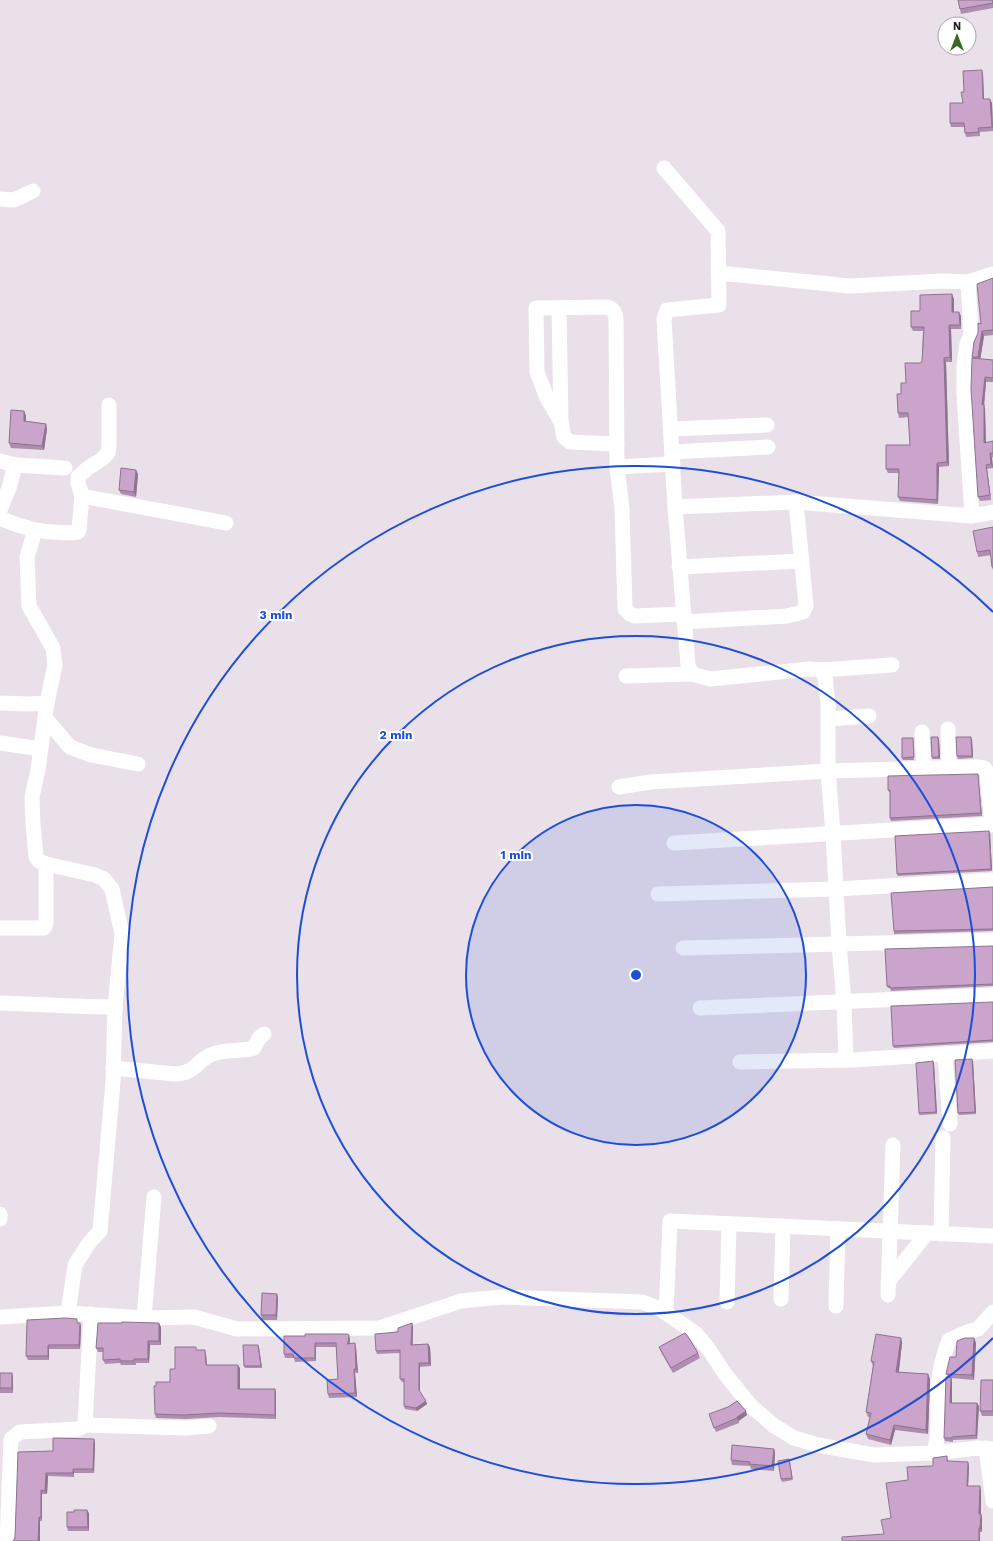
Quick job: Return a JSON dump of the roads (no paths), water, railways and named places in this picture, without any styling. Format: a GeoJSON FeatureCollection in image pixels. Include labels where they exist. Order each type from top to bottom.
{"type":"FeatureCollection","features":[{"type":"Feature","properties":{"kind":"street"},"geometry":{"type":"LineString","coordinates":[[664,168],[718,231],[719,305],[667,310],[664,319],[679,567],[688,665],[692,674]]}},
{"type":"Feature","properties":{"kind":"street"},"geometry":{"type":"LineString","coordinates":[[0,199],[14,200],[32,191]]}},
{"type":"Feature","properties":{"kind":"street"},"geometry":{"type":"LineString","coordinates":[[718,274],[850,286],[942,281],[968,282],[993,274]]}},
{"type":"Feature","properties":{"kind":"street"},"geometry":{"type":"LineString","coordinates":[[968,282],[971,334],[967,344],[964,365],[964,394],[972,516]]}},
{"type":"Feature","properties":{"kind":"street"},"geometry":{"type":"LineString","coordinates":[[561,422],[547,398],[537,372],[536,308],[608,307],[614,311],[616,319],[617,467],[622,508],[625,609],[630,614],[635,616],[684,618],[799,614],[803,612],[806,606],[796,502]]}},
{"type":"Feature","properties":{"kind":"street"},"geometry":{"type":"LineString","coordinates":[[559,308],[561,422],[564,437],[570,442],[617,444]]}},
{"type":"Feature","properties":{"kind":"street"},"geometry":{"type":"LineString","coordinates":[[537,372],[560,372]]}},
{"type":"Feature","properties":{"kind":"street"},"geometry":{"type":"LineString","coordinates":[[0,518],[19,526],[35,530],[66,533],[78,532],[82,496],[78,483],[78,477],[108,453],[110,446],[110,405]]}},
{"type":"Feature","properties":{"kind":"street"},"geometry":{"type":"LineString","coordinates":[[671,429],[767,425]]}},
{"type":"Feature","properties":{"kind":"street"},"geometry":{"type":"LineString","coordinates":[[617,467],[672,458],[768,447]]}},
{"type":"Feature","properties":{"kind":"street"},"geometry":{"type":"LineString","coordinates":[[0,461],[15,465],[65,468]]}},
{"type":"Feature","properties":{"kind":"street"},"geometry":{"type":"LineString","coordinates":[[0,510],[9,488],[15,465]]}},
{"type":"Feature","properties":{"kind":"street"},"geometry":{"type":"LineString","coordinates":[[82,496],[226,523]]}},
{"type":"Feature","properties":{"kind":"street"},"geometry":{"type":"LineString","coordinates":[[675,507],[796,502],[972,516],[993,512]]}},
{"type":"Feature","properties":{"kind":"street"},"geometry":{"type":"LineString","coordinates":[[35,530],[27,557],[29,606],[53,648],[55,665],[47,703],[46,719],[32,797],[32,824],[36,856],[39,860],[46,864],[95,875],[104,879],[112,889],[122,934],[115,1007],[113,1082],[100,1231],[89,1243],[75,1265],[68,1313]]}},
{"type":"Feature","properties":{"kind":"street"},"geometry":{"type":"LineString","coordinates":[[679,567],[802,562]]}},
{"type":"Feature","properties":{"kind":"street"},"geometry":{"type":"LineString","coordinates":[[626,676],[692,674],[710,679],[810,669],[820,670],[892,665]]}},
{"type":"Feature","properties":{"kind":"street"},"geometry":{"type":"LineString","coordinates":[[820,670],[825,677],[829,719],[828,771],[844,1002],[846,1060]]}},
{"type":"Feature","properties":{"kind":"street"},"geometry":{"type":"LineString","coordinates":[[0,703],[47,703]]}},
{"type":"Feature","properties":{"kind":"street"},"geometry":{"type":"LineString","coordinates":[[829,719],[869,716]]}},
{"type":"Feature","properties":{"kind":"street"},"geometry":{"type":"LineString","coordinates":[[46,719],[70,747],[91,755],[138,764]]}},
{"type":"Feature","properties":{"kind":"street"},"geometry":{"type":"LineString","coordinates":[[948,729],[950,768]]}},
{"type":"Feature","properties":{"kind":"street"},"geometry":{"type":"LineString","coordinates":[[922,732],[924,769]]}},
{"type":"Feature","properties":{"kind":"street"},"geometry":{"type":"LineString","coordinates":[[0,743],[41,749]]}},
{"type":"Feature","properties":{"kind":"street"},"geometry":{"type":"LineString","coordinates":[[619,787],[650,782],[828,771],[984,768],[987,772],[992,804],[993,825],[674,843]]}},
{"type":"Feature","properties":{"kind":"street"},"geometry":{"type":"LineString","coordinates":[[0,928],[44,928],[46,924],[46,864]]}},
{"type":"Feature","properties":{"kind":"street"},"geometry":{"type":"LineString","coordinates":[[658,894],[836,889],[993,880]]}},
{"type":"Feature","properties":{"kind":"street"},"geometry":{"type":"LineString","coordinates":[[683,948],[993,940]]}},
{"type":"Feature","properties":{"kind":"street"},"geometry":{"type":"LineString","coordinates":[[700,1008],[993,995]]}},
{"type":"Feature","properties":{"kind":"street"},"geometry":{"type":"LineString","coordinates":[[0,1003],[45,1004],[79,1007],[115,1007]]}},
{"type":"Feature","properties":{"kind":"street"},"geometry":{"type":"LineString","coordinates":[[113,1068],[185,1074],[207,1056],[216,1053],[254,1048],[259,1038],[264,1034]]}},
{"type":"Feature","properties":{"kind":"street"},"geometry":{"type":"LineString","coordinates":[[740,1062],[846,1060],[993,1051]]}},
{"type":"Feature","properties":{"kind":"street"},"geometry":{"type":"LineString","coordinates":[[945,1054],[950,1124]]}},
{"type":"Feature","properties":{"kind":"street"},"geometry":{"type":"LineString","coordinates":[[893,1145],[888,1289],[934,1233],[943,1138]]}},
{"type":"Feature","properties":{"kind":"street"},"geometry":{"type":"LineString","coordinates":[[144,1318],[154,1197]]}},
{"type":"Feature","properties":{"kind":"street"},"geometry":{"type":"LineString","coordinates":[[0,1214],[0,1219]]}},
{"type":"Feature","properties":{"kind":"street"},"geometry":{"type":"LineString","coordinates":[[666,1313],[670,1221],[993,1236]]}},
{"type":"Feature","properties":{"kind":"street"},"geometry":{"type":"LineString","coordinates":[[727,1302],[729,1224]]}},
{"type":"Feature","properties":{"kind":"street"},"geometry":{"type":"LineString","coordinates":[[781,1299],[783,1226]]}},
{"type":"Feature","properties":{"kind":"street"},"geometry":{"type":"LineString","coordinates":[[836,1306],[838,1229]]}},
{"type":"Feature","properties":{"kind":"street"},"geometry":{"type":"LineString","coordinates":[[0,1317],[68,1313],[144,1318],[194,1317],[237,1328],[379,1328],[460,1301],[504,1297],[642,1302],[660,1309],[695,1332],[708,1348],[725,1374],[750,1405],[773,1425],[794,1438],[818,1445],[874,1455],[934,1453],[964,1449],[989,1449],[993,1501]]}},
{"type":"Feature","properties":{"kind":"street"},"geometry":{"type":"LineString","coordinates":[[934,1453],[937,1436],[938,1385],[941,1365],[949,1340],[967,1332],[978,1330],[993,1312]]}},
{"type":"Feature","properties":{"kind":"street"},"geometry":{"type":"LineString","coordinates":[[85,1425],[91,1314]]}},
{"type":"Feature","properties":{"kind":"street"},"geometry":{"type":"LineString","coordinates":[[6,1541],[11,1439],[20,1432],[78,1429],[85,1425],[186,1428],[209,1426]]}}]}
